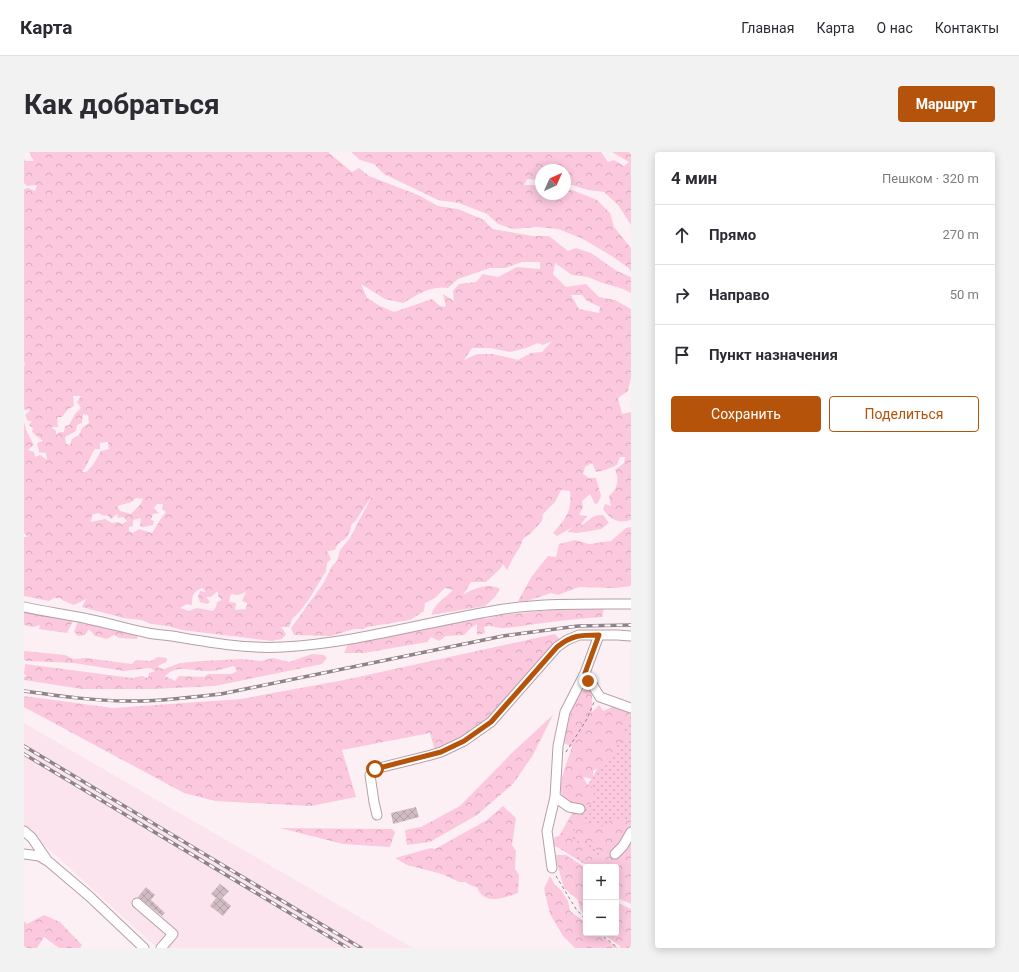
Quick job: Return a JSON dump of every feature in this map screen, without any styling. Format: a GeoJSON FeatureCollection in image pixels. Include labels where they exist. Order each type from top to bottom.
{"type":"FeatureCollection","features":[{"type":"Feature","properties":{"kind":"lane"},"geometry":{"type":"LineString","coordinates":[[24,606],[88,619],[149,634],[250,647],[282,647],[320,643],[384,633],[429,622],[499,610],[544,605],[631,604]]}},
{"type":"Feature","properties":{"kind":"lane"},"geometry":{"type":"LineString","coordinates":[[377,815],[370,776],[375,769],[436,754],[464,741],[491,722],[557,647],[567,640],[579,635],[631,636]]}},
{"type":"Feature","properties":{"kind":"lane"},"geometry":{"type":"LineString","coordinates":[[552,868],[547,831],[555,797],[558,746],[565,712],[585,673],[599,635]]}},
{"type":"Feature","properties":{"kind":"lane"},"geometry":{"type":"LineString","coordinates":[[585,673],[600,697],[631,708]]}},
{"type":"Feature","properties":{"kind":"lane"},"geometry":{"type":"LineString","coordinates":[[555,797],[569,806],[580,809]]}},
{"type":"Feature","properties":{"kind":"lane"},"geometry":{"type":"LineString","coordinates":[[24,831],[41,849],[49,862]]}},
{"type":"Feature","properties":{"kind":"lane"},"geometry":{"type":"LineString","coordinates":[[615,854],[623,846],[631,832]]}},
{"type":"Feature","properties":{"kind":"lane"},"geometry":{"type":"LineString","coordinates":[[24,854],[39,856],[49,862],[89,896],[144,948]]}},
{"type":"Feature","properties":{"kind":"lane"},"geometry":{"type":"LineString","coordinates":[[137,903],[173,934],[161,948]]}},
{"type":"Feature","properties":{"kind":"path"},"geometry":{"type":"LineString","coordinates":[[556,761],[567,751],[587,719],[595,699],[600,697]]}},
{"type":"Feature","properties":{"kind":"path"},"geometry":{"type":"LineString","coordinates":[[552,868],[576,909],[583,917]]}},
{"type":"Feature","properties":{"kind":"path"},"geometry":{"type":"LineString","coordinates":[[603,936],[618,948]]}},
{"type":"Feature","properties":{"kind":"shaded area"},"geometry":{"type":"Polygon","coordinates":[[[24,723],[413,948],[157,948],[24,828],[24,723]]]}},
{"type":"Feature","properties":{"kind":"green space"},"geometry":{"type":"Polygon","coordinates":[[[29,152],[328,152],[352,172],[359,168],[369,176],[418,195],[438,206],[458,209],[484,220],[492,229],[533,236],[549,236],[568,251],[576,248],[591,253],[617,271],[631,277],[631,293],[588,277],[572,275],[555,263],[553,274],[566,287],[586,284],[599,297],[615,300],[631,309],[631,378],[628,391],[618,398],[622,414],[631,412],[631,520],[615,520],[608,516],[603,509],[605,504],[611,506],[609,496],[616,488],[617,484],[617,473],[615,470],[624,463],[625,457],[620,457],[617,465],[596,472],[592,463],[585,467],[583,474],[589,478],[596,478],[601,496],[598,503],[595,504],[590,494],[582,501],[583,507],[579,515],[587,516],[580,526],[593,517],[599,515],[603,515],[609,523],[601,529],[578,533],[567,532],[573,527],[557,536],[553,533],[565,519],[570,504],[570,491],[561,490],[555,502],[543,514],[542,521],[523,539],[507,570],[503,564],[500,569],[486,582],[471,582],[463,595],[486,586],[500,589],[495,597],[485,606],[431,615],[438,604],[453,590],[445,588],[435,598],[425,603],[424,611],[410,620],[367,627],[363,629],[354,629],[331,636],[294,635],[291,628],[323,584],[332,566],[337,561],[340,550],[350,538],[373,494],[351,525],[347,537],[339,543],[335,550],[327,551],[331,559],[327,563],[326,571],[311,596],[301,610],[292,619],[289,627],[281,627],[286,634],[282,639],[272,641],[182,630],[152,624],[141,620],[124,618],[82,607],[86,599],[74,605],[60,598],[54,598],[49,601],[24,596],[24,537],[28,537],[24,533],[24,422],[27,432],[34,445],[28,450],[34,452],[35,457],[40,455],[47,460],[46,453],[39,452],[37,443],[43,441],[32,432],[33,428],[29,425],[32,421],[28,421],[25,415],[30,411],[28,409],[24,410],[24,189],[28,188],[35,191],[37,185],[27,186],[24,183],[24,158],[25,161],[34,161],[29,152]],[[522,262],[505,268],[490,268],[458,279],[448,288],[442,287],[430,289],[403,303],[385,299],[361,284],[367,298],[394,312],[432,299],[440,306],[446,307],[443,294],[454,301],[453,291],[459,284],[476,282],[483,274],[498,277],[517,267],[540,269],[540,262],[522,262]],[[571,295],[579,309],[599,313],[600,307],[587,301],[582,295],[571,295]],[[552,341],[543,345],[538,343],[510,352],[490,348],[472,348],[464,360],[477,354],[493,354],[518,360],[531,353],[542,352],[552,341]],[[73,396],[74,406],[68,409],[62,417],[57,417],[58,427],[51,427],[56,431],[56,435],[60,432],[64,432],[65,426],[69,425],[75,414],[81,408],[77,402],[81,396],[73,396]],[[83,414],[82,423],[77,425],[76,431],[65,437],[66,444],[70,445],[72,439],[79,435],[82,428],[89,423],[88,415],[83,414]],[[108,442],[100,443],[100,449],[95,449],[82,472],[86,472],[93,465],[101,451],[109,449],[108,442]],[[136,498],[132,502],[117,506],[120,511],[131,514],[139,506],[143,499],[136,498]],[[157,504],[154,508],[159,513],[153,514],[151,520],[154,521],[153,525],[144,527],[140,526],[141,518],[133,520],[133,526],[129,527],[129,531],[133,533],[139,529],[152,533],[166,512],[162,509],[163,504],[157,504]],[[98,513],[92,515],[91,522],[105,519],[112,523],[118,522],[122,524],[127,521],[123,517],[118,518],[117,514],[111,519],[107,515],[104,516],[98,513]],[[202,588],[195,592],[192,605],[187,604],[180,608],[189,611],[197,608],[213,611],[217,602],[222,600],[218,596],[218,591],[211,597],[206,597],[210,602],[207,604],[200,602],[198,597],[200,591],[206,592],[202,588]],[[246,592],[238,595],[231,594],[229,602],[236,603],[235,610],[246,609],[247,603],[242,601],[246,592]]]}},
{"type":"Feature","properties":{"kind":"green space"},"geometry":{"type":"Polygon","coordinates":[[[351,152],[601,152],[608,162],[614,160],[624,166],[629,162],[612,152],[631,152],[631,225],[618,205],[604,192],[588,190],[571,185],[571,164],[535,164],[535,180],[527,179],[524,185],[535,185],[535,200],[571,200],[571,189],[597,200],[610,213],[614,227],[631,248],[631,272],[629,268],[610,255],[581,238],[558,229],[537,227],[513,229],[498,224],[487,214],[459,203],[438,200],[384,174],[374,164],[360,160],[351,152]]]}},
{"type":"Feature","properties":{"kind":"green space"},"geometry":{"type":"Polygon","coordinates":[[[631,527],[631,586],[615,588],[579,587],[558,595],[551,593],[527,601],[518,601],[532,576],[548,556],[556,557],[559,544],[575,540],[589,544],[611,541],[626,528],[631,527]]]}},
{"type":"Feature","properties":{"kind":"green space"},"geometry":{"type":"Polygon","coordinates":[[[604,608],[602,617],[505,628],[487,626],[484,627],[485,633],[477,635],[477,624],[464,635],[446,636],[439,641],[431,637],[427,642],[364,653],[344,653],[349,642],[479,616],[486,619],[500,615],[562,609],[604,608]]]}},
{"type":"Feature","properties":{"kind":"green space"},"geometry":{"type":"Polygon","coordinates":[[[24,610],[73,621],[67,633],[39,629],[40,625],[33,627],[24,625],[24,610]]]}},
{"type":"Feature","properties":{"kind":"green space"},"geometry":{"type":"Polygon","coordinates":[[[78,621],[138,634],[137,639],[119,638],[114,635],[107,639],[95,636],[89,629],[85,635],[78,636],[74,632],[78,621]]]}},
{"type":"Feature","properties":{"kind":"green space"},"geometry":{"type":"Polygon","coordinates":[[[555,634],[560,640],[484,724],[435,751],[430,733],[342,750],[356,797],[311,806],[215,801],[184,793],[24,707],[24,696],[113,708],[241,699],[344,680],[555,634]]]}},
{"type":"Feature","properties":{"kind":"green space"},"geometry":{"type":"Polygon","coordinates":[[[24,651],[65,655],[74,659],[86,658],[132,664],[136,660],[151,661],[158,657],[167,658],[166,662],[158,666],[159,668],[164,669],[180,663],[202,661],[242,659],[261,661],[273,658],[289,662],[312,654],[324,655],[327,658],[322,664],[215,686],[153,689],[82,689],[24,680],[24,677],[27,676],[24,674],[25,664],[132,678],[142,676],[148,678],[149,673],[155,671],[150,668],[124,671],[74,663],[24,660],[24,651]],[[234,666],[212,671],[180,669],[170,672],[165,676],[175,681],[179,676],[204,677],[208,674],[232,674],[237,671],[234,666]]]}},
{"type":"Feature","properties":{"kind":"green space"},"geometry":{"type":"Polygon","coordinates":[[[586,687],[592,693],[592,712],[599,705],[603,711],[615,706],[631,715],[628,727],[622,732],[628,738],[617,744],[614,754],[609,760],[593,771],[593,779],[583,777],[587,784],[595,789],[592,803],[577,806],[568,803],[563,797],[561,781],[572,747],[564,743],[566,723],[578,696],[586,687]]]}},
{"type":"Feature","properties":{"kind":"green space"},"geometry":{"type":"Polygon","coordinates":[[[631,709],[631,893],[619,872],[619,864],[584,864],[554,845],[631,709]]]}},
{"type":"Feature","properties":{"kind":"green space"},"geometry":{"type":"Polygon","coordinates":[[[553,715],[533,755],[513,784],[477,815],[430,842],[407,845],[405,830],[421,827],[460,806],[514,751],[553,715]]]}},
{"type":"Feature","properties":{"kind":"green space"},"geometry":{"type":"Polygon","coordinates":[[[503,806],[516,818],[512,845],[516,851],[515,869],[519,875],[518,893],[507,897],[489,899],[480,893],[477,887],[465,882],[459,882],[442,874],[407,865],[395,858],[431,848],[435,849],[487,820],[503,806]]]}},
{"type":"Feature","properties":{"kind":"green space"},"geometry":{"type":"Polygon","coordinates":[[[577,816],[584,823],[603,826],[613,818],[631,821],[631,904],[619,898],[619,864],[591,864],[560,847],[552,846],[555,837],[562,835],[570,817],[577,816]],[[575,828],[571,829],[571,838],[573,842],[584,844],[594,852],[593,856],[597,858],[605,856],[589,842],[577,838],[574,832],[575,828]]]}},
{"type":"Feature","properties":{"kind":"green space"},"geometry":{"type":"Polygon","coordinates":[[[280,828],[392,829],[395,832],[390,847],[343,844],[280,828]]]}},
{"type":"Feature","properties":{"kind":"green space"},"geometry":{"type":"Polygon","coordinates":[[[556,855],[566,855],[583,866],[583,914],[580,909],[578,900],[564,888],[556,855]]]}},
{"type":"Feature","properties":{"kind":"green space"},"geometry":{"type":"Polygon","coordinates":[[[550,876],[555,885],[561,890],[568,901],[570,911],[583,921],[583,936],[601,936],[618,948],[575,948],[563,936],[550,914],[544,889],[550,876]]]}},
{"type":"Feature","properties":{"kind":"green space"},"geometry":{"type":"Polygon","coordinates":[[[619,903],[631,909],[631,948],[620,948],[620,946],[605,936],[619,936],[619,903]]]}},
{"type":"Feature","properties":{"kind":"green space"},"geometry":{"type":"Polygon","coordinates":[[[44,915],[60,922],[82,945],[80,948],[59,948],[44,937],[37,948],[24,948],[24,921],[27,924],[44,915]]]}},
{"type":"Feature","properties":{"kind":"building"},"geometry":{"type":"Polygon","coordinates":[[[416,807],[419,817],[393,824],[391,813],[416,807]]]}},
{"type":"Feature","properties":{"kind":"building"},"geometry":{"type":"Polygon","coordinates":[[[220,884],[229,891],[222,898],[231,906],[223,916],[210,906],[216,898],[211,894],[220,884]]]}},
{"type":"Feature","properties":{"kind":"building"},"geometry":{"type":"Polygon","coordinates":[[[146,887],[155,895],[151,900],[165,913],[162,916],[138,897],[146,887]]]}},
{"type":"Feature","properties":{"kind":"railway"},"geometry":{"type":"LineString","coordinates":[[24,691],[76,698],[116,701],[152,701],[186,698],[221,694],[503,636],[578,626],[631,625]]}},
{"type":"Feature","properties":{"kind":"railway"},"geometry":{"type":"LineString","coordinates":[[24,746],[361,948]]}},
{"type":"Feature","properties":{"kind":"railway"},"geometry":{"type":"LineString","coordinates":[[24,754],[348,948]]}},
{"type":"Feature","properties":{"kind":"route"},"geometry":{"type":"LineString","coordinates":[[375,769],[441,752],[464,741],[491,722],[557,647],[567,640],[579,635],[599,635],[585,673],[588,681]]}}]}
